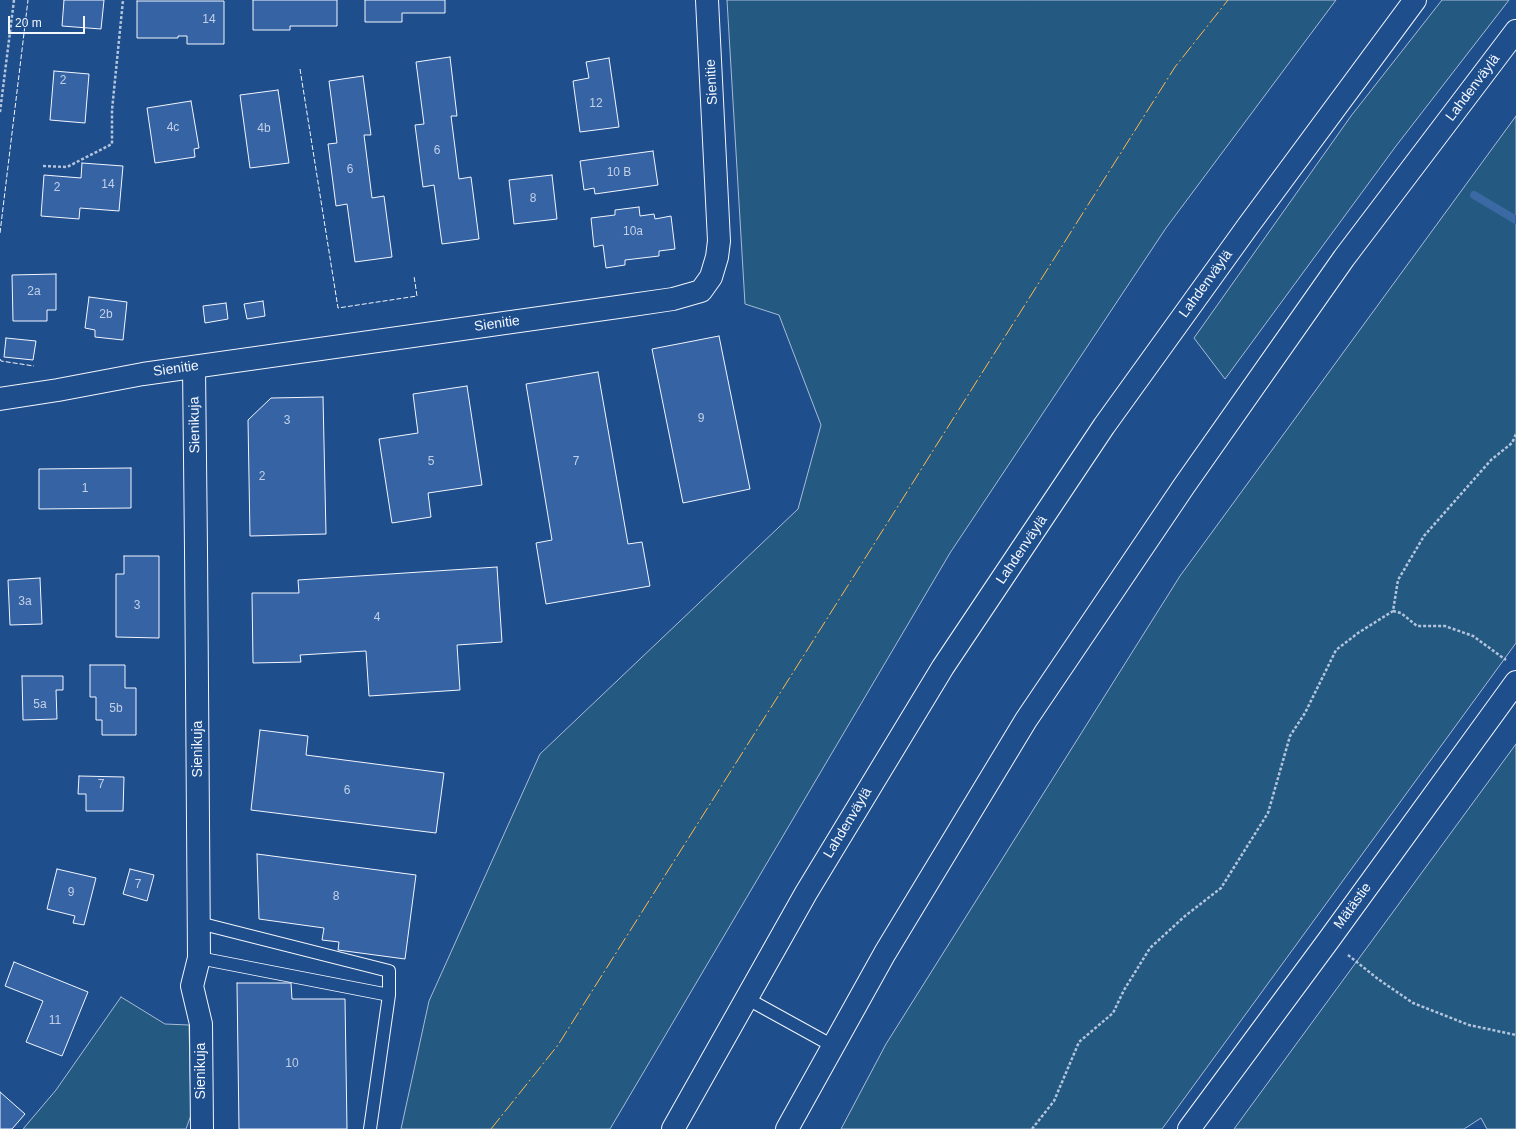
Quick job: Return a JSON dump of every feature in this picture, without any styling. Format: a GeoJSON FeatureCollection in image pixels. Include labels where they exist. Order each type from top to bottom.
{"type":"FeatureCollection","features":[{"type":"Feature","properties":{"kind":"main road","name":"Sienitie"},"geometry":{"type":"LineString","coordinates":[[0,399],[143,374],[673,299],[701,291],[710,277],[719,241],[707,0]]}},
{"type":"Feature","properties":{"kind":"main road","name":"Lahdenväylä"},"geometry":{"type":"LineString","coordinates":[[673,1129],[806,893],[943,667],[1104,426],[1248,226],[1415,0]]}},
{"type":"Feature","properties":{"kind":"main road","name":"Lahdenväylä"},"geometry":{"type":"LineString","coordinates":[[787,1129],[885,953],[1026,720],[1184,486],[1344,258],[1516,31]]}},
{"type":"Feature","properties":{"kind":"main road","name":"Sienikuja"},"geometry":{"type":"LineString","coordinates":[[194,367],[199,958],[192,986],[201,1024],[202,1129]]}},
{"type":"Feature","properties":{"kind":"main road","name":"Mätästie"},"geometry":{"type":"LineString","coordinates":[[1189,1129],[1516,682]]}},
{"type":"Feature","properties":{"kind":"lane"},"geometry":{"type":"LineString","coordinates":[[199,923],[389,971],[389,995],[370,1129]]}},
{"type":"Feature","properties":{"kind":"lane"},"geometry":{"type":"LineString","coordinates":[[199,958],[389,995]]}},
{"type":"Feature","properties":{"kind":"lane"},"geometry":{"type":"LineString","coordinates":[[746,998],[833,1046]]}},
{"type":"Feature","properties":{"kind":"path"},"geometry":{"type":"LineString","coordinates":[[0,112],[14,0]]}},
{"type":"Feature","properties":{"kind":"path"},"geometry":{"type":"LineString","coordinates":[[44,166],[67,167],[112,144],[112,110],[123,0]]}},
{"type":"Feature","properties":{"kind":"path"},"geometry":{"type":"LineString","coordinates":[[1393,611],[1398,580],[1424,536],[1492,460],[1512,443],[1516,434]]}},
{"type":"Feature","properties":{"kind":"path"},"geometry":{"type":"LineString","coordinates":[[1032,1129],[1054,1101],[1079,1042],[1113,1013],[1124,990],[1150,948],[1185,916],[1221,888],[1268,813],[1290,736],[1305,713],[1336,650],[1358,632],[1393,611],[1401,613],[1417,626],[1445,626],[1473,636],[1509,662]]}},
{"type":"Feature","properties":{"kind":"path"},"geometry":{"type":"LineString","coordinates":[[1328,941],[1413,1003],[1469,1025],[1516,1035]]}},
{"type":"Feature","properties":{"kind":"shaded area"},"geometry":{"type":"Polygon","coordinates":[[[727,0],[1336,0],[1166,228],[950,553],[610,1129],[401,1129],[429,1001],[540,754],[798,509],[821,425],[779,315],[745,304],[727,0]]]}},
{"type":"Feature","properties":{"kind":"shaded area"},"geometry":{"type":"Polygon","coordinates":[[[1442,0],[1509,0],[1396,146],[1225,379],[1194,338],[1351,116],[1442,0]]]}},
{"type":"Feature","properties":{"kind":"shaded area"},"geometry":{"type":"Polygon","coordinates":[[[1516,116],[1516,643],[1162,1129],[841,1129],[886,1044],[1180,576],[1516,116]]]}},
{"type":"Feature","properties":{"kind":"shaded area"},"geometry":{"type":"Polygon","coordinates":[[[1516,744],[1516,1129],[1487,1129],[1481,1118],[1464,1129],[1234,1129],[1516,744]]]}},
{"type":"Feature","properties":{"kind":"shaded area"},"geometry":{"type":"Polygon","coordinates":[[[121,997],[165,1024],[189,1025],[191,1115],[186,1129],[23,1129],[56,1090],[121,997]]]}},
{"type":"Feature","properties":{"kind":"building"},"geometry":{"type":"Polygon","coordinates":[[[64,0],[104,0],[101,29],[62,26],[64,0]]]}},
{"type":"Feature","properties":{"kind":"building"},"geometry":{"type":"Polygon","coordinates":[[[253,0],[337,0],[337,26],[290,26],[290,30],[253,30],[253,0]]]}},
{"type":"Feature","properties":{"kind":"building"},"geometry":{"type":"Polygon","coordinates":[[[365,0],[445,0],[445,13],[402,13],[402,22],[365,22],[365,0]]]}},
{"type":"Feature","properties":{"kind":"building"},"geometry":{"type":"Polygon","coordinates":[[[137,1],[224,1],[224,44],[187,44],[187,36],[178,36],[178,38],[137,38],[137,1]]]}},
{"type":"Feature","properties":{"kind":"building"},"geometry":{"type":"Polygon","coordinates":[[[450,57],[457,116],[451,116],[459,179],[471,177],[479,239],[442,244],[434,185],[423,187],[415,125],[424,124],[416,62],[450,57]]]}},
{"type":"Feature","properties":{"kind":"building"},"geometry":{"type":"Polygon","coordinates":[[[609,58],[619,127],[580,132],[573,81],[589,78],[586,62],[609,58]]]}},
{"type":"Feature","properties":{"kind":"building"},"geometry":{"type":"Polygon","coordinates":[[[54,71],[89,74],[85,123],[50,120],[54,71]]]}},
{"type":"Feature","properties":{"kind":"building"},"geometry":{"type":"Polygon","coordinates":[[[363,76],[371,135],[364,135],[372,198],[384,196],[392,257],[355,262],[347,204],[336,206],[328,144],[337,143],[329,81],[363,76]]]}},
{"type":"Feature","properties":{"kind":"building"},"geometry":{"type":"Polygon","coordinates":[[[278,90],[289,163],[250,168],[240,95],[278,90]]]}},
{"type":"Feature","properties":{"kind":"building"},"geometry":{"type":"Polygon","coordinates":[[[191,101],[199,148],[194,149],[195,157],[155,163],[147,108],[191,101]]]}},
{"type":"Feature","properties":{"kind":"building"},"geometry":{"type":"Polygon","coordinates":[[[653,151],[658,185],[595,194],[594,188],[584,190],[580,161],[653,151]]]}},
{"type":"Feature","properties":{"kind":"building"},"geometry":{"type":"Polygon","coordinates":[[[82,163],[123,166],[119,211],[80,208],[79,219],[41,216],[44,175],[81,178],[82,163]]]}},
{"type":"Feature","properties":{"kind":"building"},"geometry":{"type":"Polygon","coordinates":[[[552,175],[557,219],[514,224],[509,180],[552,175]]]}},
{"type":"Feature","properties":{"kind":"building"},"geometry":{"type":"Polygon","coordinates":[[[639,207],[640,216],[654,214],[655,219],[671,216],[675,249],[659,251],[659,256],[625,260],[625,265],[606,268],[603,245],[594,247],[591,218],[615,215],[615,210],[639,207]]]}},
{"type":"Feature","properties":{"kind":"building"},"geometry":{"type":"Polygon","coordinates":[[[56,274],[56,310],[47,310],[47,321],[13,321],[12,275],[56,274]]]}},
{"type":"Feature","properties":{"kind":"building"},"geometry":{"type":"Polygon","coordinates":[[[89,297],[127,302],[123,340],[95,337],[95,330],[85,328],[89,297]]]}},
{"type":"Feature","properties":{"kind":"building"},"geometry":{"type":"Polygon","coordinates":[[[263,301],[265,316],[247,319],[244,304],[263,301]]]}},
{"type":"Feature","properties":{"kind":"building"},"geometry":{"type":"Polygon","coordinates":[[[226,303],[228,319],[205,323],[203,306],[226,303]]]}},
{"type":"Feature","properties":{"kind":"building"},"geometry":{"type":"Polygon","coordinates":[[[719,336],[750,489],[683,503],[652,349],[719,336]]]}},
{"type":"Feature","properties":{"kind":"building"},"geometry":{"type":"Polygon","coordinates":[[[6,338],[36,341],[33,360],[4,357],[6,338]]]}},
{"type":"Feature","properties":{"kind":"building"},"geometry":{"type":"Polygon","coordinates":[[[598,372],[628,544],[642,542],[650,586],[546,604],[536,543],[552,540],[526,384],[598,372]]]}},
{"type":"Feature","properties":{"kind":"building"},"geometry":{"type":"Polygon","coordinates":[[[467,386],[482,485],[428,493],[431,517],[392,523],[379,439],[418,433],[413,394],[467,386]]]}},
{"type":"Feature","properties":{"kind":"building"},"geometry":{"type":"Polygon","coordinates":[[[323,397],[326,534],[250,536],[248,420],[271,398],[323,397]]]}},
{"type":"Feature","properties":{"kind":"building"},"geometry":{"type":"Polygon","coordinates":[[[131,468],[131,508],[39,509],[39,469],[131,468]]]}},
{"type":"Feature","properties":{"kind":"building"},"geometry":{"type":"Polygon","coordinates":[[[124,556],[159,556],[159,638],[116,637],[116,574],[124,574],[124,556]]]}},
{"type":"Feature","properties":{"kind":"building"},"geometry":{"type":"Polygon","coordinates":[[[497,567],[502,642],[457,645],[460,690],[369,696],[366,651],[300,655],[301,662],[253,663],[252,593],[299,593],[298,580],[497,567]]]}},
{"type":"Feature","properties":{"kind":"building"},"geometry":{"type":"Polygon","coordinates":[[[40,578],[42,624],[10,625],[8,580],[40,578]]]}},
{"type":"Feature","properties":{"kind":"building"},"geometry":{"type":"Polygon","coordinates":[[[90,665],[125,665],[125,688],[136,688],[136,735],[102,735],[102,720],[96,720],[96,697],[90,697],[90,665]]]}},
{"type":"Feature","properties":{"kind":"building"},"geometry":{"type":"Polygon","coordinates":[[[22,676],[63,676],[63,690],[56,690],[57,719],[23,720],[22,676]]]}},
{"type":"Feature","properties":{"kind":"building"},"geometry":{"type":"Polygon","coordinates":[[[260,730],[308,736],[306,755],[444,773],[436,833],[251,810],[260,730]]]}},
{"type":"Feature","properties":{"kind":"building"},"geometry":{"type":"Polygon","coordinates":[[[79,776],[124,777],[123,811],[86,811],[86,794],[78,794],[79,776]]]}},
{"type":"Feature","properties":{"kind":"building"},"geometry":{"type":"Polygon","coordinates":[[[257,854],[416,875],[405,959],[338,950],[339,942],[322,940],[324,928],[259,919],[257,854]]]}},
{"type":"Feature","properties":{"kind":"building"},"geometry":{"type":"Polygon","coordinates":[[[57,869],[96,878],[84,925],[73,923],[75,916],[47,909],[57,869]]]}},
{"type":"Feature","properties":{"kind":"building"},"geometry":{"type":"Polygon","coordinates":[[[130,869],[154,875],[147,901],[123,894],[130,869]]]}},
{"type":"Feature","properties":{"kind":"building"},"geometry":{"type":"Polygon","coordinates":[[[14,962],[88,992],[62,1056],[26,1042],[43,1001],[5,986],[14,962]]]}},
{"type":"Feature","properties":{"kind":"building"},"geometry":{"type":"Polygon","coordinates":[[[237,983],[291,983],[292,999],[345,999],[347,1129],[239,1129],[237,983]]]}},
{"type":"Feature","properties":{"kind":"building"},"geometry":{"type":"Polygon","coordinates":[[[0,1092],[25,1114],[12,1129],[0,1129],[0,1092]]]}},
{"type":"Feature","properties":{"kind":"waterway"},"geometry":{"type":"LineString","coordinates":[[1474,195],[1516,220]]}},
{"type":"Feature","properties":{"kind":"fence"},"geometry":{"type":"LineString","coordinates":[[0,233],[28,0]]}},
{"type":"Feature","properties":{"kind":"fence"},"geometry":{"type":"LineString","coordinates":[[300,69],[338,308],[417,296],[414,276]]}},
{"type":"Feature","properties":{"kind":"fence"},"geometry":{"type":"LineString","coordinates":[[0,359],[1,361],[34,366]]}},
{"type":"Feature","properties":{"kind":"power"},"geometry":{"type":"LineString","coordinates":[[491,1129],[558,1045],[1175,67],[1228,0]]}}]}
